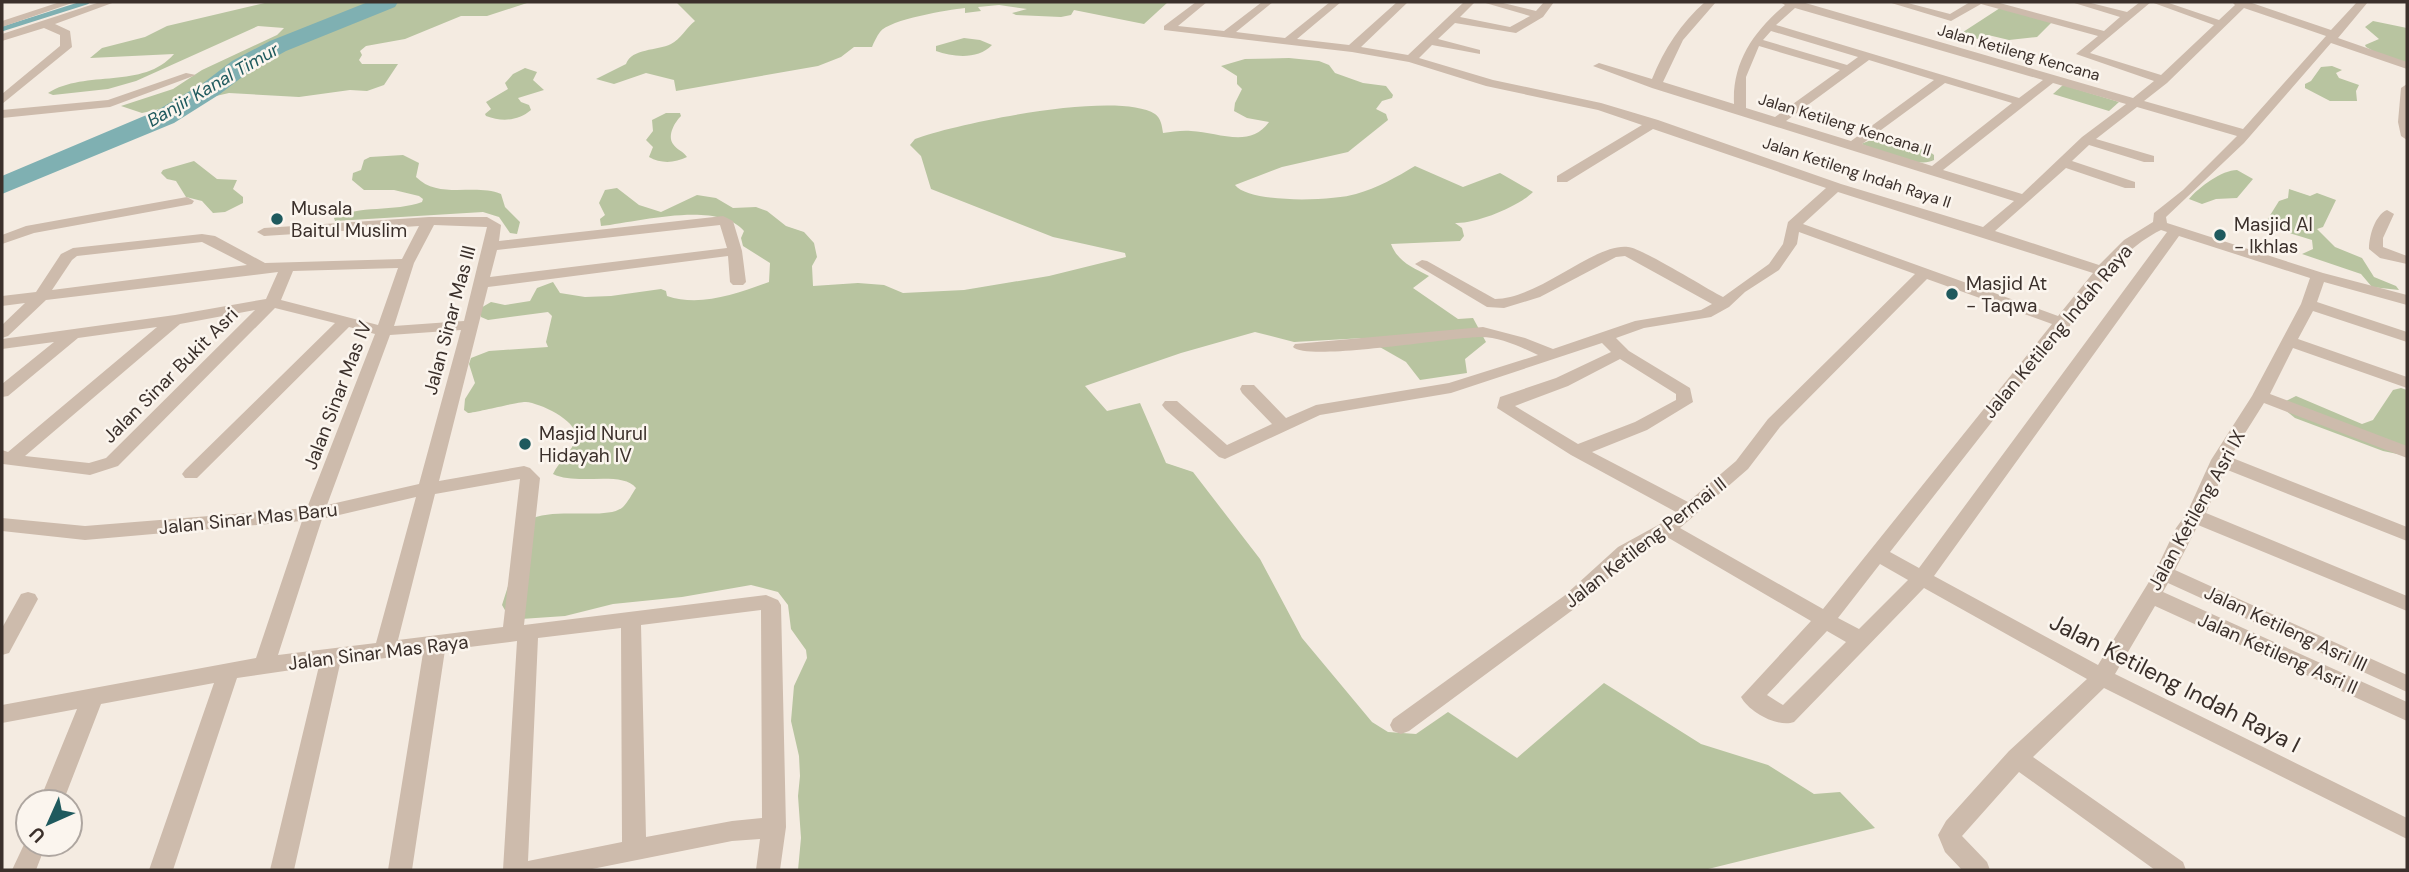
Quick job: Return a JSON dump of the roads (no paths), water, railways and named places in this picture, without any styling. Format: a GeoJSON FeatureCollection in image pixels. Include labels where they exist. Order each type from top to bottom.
{"type":"FeatureCollection","features":[{"type":"Feature","properties":{"kind":"street"},"geometry":{"type":"LineString","coordinates":[[2,24],[71,2]]}},
{"type":"Feature","properties":{"kind":"street"},"geometry":{"type":"LineString","coordinates":[[2,38],[110,2]]}},
{"type":"Feature","properties":{"kind":"street","name":"Jalan Ketileng Indah Raya II"},"geometry":{"type":"LineString","coordinates":[[1202,2],[1168,29],[1288,41],[1411,59],[1490,83],[1601,107],[1836,187],[1986,232],[2102,271]]}},
{"type":"Feature","properties":{"kind":"street"},"geometry":{"type":"LineString","coordinates":[[1226,35],[1268,2]]}},
{"type":"Feature","properties":{"kind":"street"},"geometry":{"type":"LineString","coordinates":[[1288,41],[1336,2]]}},
{"type":"Feature","properties":{"kind":"street"},"geometry":{"type":"LineString","coordinates":[[1352,49],[1403,2]]}},
{"type":"Feature","properties":{"kind":"street"},"geometry":{"type":"LineString","coordinates":[[1411,59],[1470,2]]}},
{"type":"Feature","properties":{"kind":"street"},"geometry":{"type":"LineString","coordinates":[[1487,2],[1539,15]]}},
{"type":"Feature","properties":{"kind":"street"},"geometry":{"type":"LineString","coordinates":[[1452,19],[1509,31],[1539,15],[1549,2]]}},
{"type":"Feature","properties":{"kind":"street"},"geometry":{"type":"LineString","coordinates":[[1656,85],[1668,53],[1688,25],[1711,2]]}},
{"type":"Feature","properties":{"kind":"street"},"geometry":{"type":"LineString","coordinates":[[1893,2],[1951,18],[1977,2]]}},
{"type":"Feature","properties":{"kind":"street"},"geometry":{"type":"LineString","coordinates":[[1985,2],[2104,34]]}},
{"type":"Feature","properties":{"kind":"street"},"geometry":{"type":"LineString","coordinates":[[2076,2],[2128,16]]}},
{"type":"Feature","properties":{"kind":"street"},"geometry":{"type":"LineString","coordinates":[[2146,2],[2082,53],[2083,56],[2163,80]]}},
{"type":"Feature","properties":{"kind":"street"},"geometry":{"type":"LineString","coordinates":[[2156,2],[2222,24]]}},
{"type":"Feature","properties":{"kind":"street"},"geometry":{"type":"LineString","coordinates":[[1986,232],[2087,140],[2133,101],[2163,80],[2222,24],[2241,2],[2407,66]]}},
{"type":"Feature","properties":{"kind":"street","name":"Jalan Ketileng Indah Raya"},"geometry":{"type":"LineString","coordinates":[[2168,227],[2159,216],[2181,199],[2245,134],[2363,2]]}},
{"type":"Feature","properties":{"kind":"street"},"geometry":{"type":"LineString","coordinates":[[1740,111],[1740,75],[1767,26],[1792,3]]}},
{"type":"Feature","properties":{"kind":"street","name":"Jalan Ketileng Kencana"},"geometry":{"type":"LineString","coordinates":[[1792,3],[2245,134]]}},
{"type":"Feature","properties":{"kind":"street"},"geometry":{"type":"LineString","coordinates":[[2,100],[65,47],[66,33],[45,24]]}},
{"type":"Feature","properties":{"kind":"street"},"geometry":{"type":"LineString","coordinates":[[1767,26],[2021,102]]}},
{"type":"Feature","properties":{"kind":"street"},"geometry":{"type":"LineString","coordinates":[[1430,41],[1476,52]]}},
{"type":"Feature","properties":{"kind":"street"},"geometry":{"type":"LineString","coordinates":[[1757,42],[1850,69]]}},
{"type":"Feature","properties":{"kind":"street"},"geometry":{"type":"LineString","coordinates":[[1776,122],[1868,55]]}},
{"type":"Feature","properties":{"kind":"street","name":"Jalan Ketileng Kencana II"},"geometry":{"type":"LineString","coordinates":[[1599,66],[1852,146],[1936,169],[2024,199]]}},
{"type":"Feature","properties":{"kind":"street"},"geometry":{"type":"LineString","coordinates":[[2,114],[110,103],[190,75]]}},
{"type":"Feature","properties":{"kind":"street"},"geometry":{"type":"LineString","coordinates":[[1936,169],[2052,78]]}},
{"type":"Feature","properties":{"kind":"street"},"geometry":{"type":"LineString","coordinates":[[1852,146],[1943,79]]}},
{"type":"Feature","properties":{"kind":"street"},"geometry":{"type":"LineString","coordinates":[[2406,127],[2407,91]]}},
{"type":"Feature","properties":{"kind":"street"},"geometry":{"type":"LineString","coordinates":[[1562,179],[1654,123]]}},
{"type":"Feature","properties":{"kind":"street"},"geometry":{"type":"LineString","coordinates":[[2087,140],[2149,159]]}},
{"type":"Feature","properties":{"kind":"street"},"geometry":{"type":"LineString","coordinates":[[2062,162],[2130,185]]}},
{"type":"Feature","properties":{"kind":"street"},"geometry":{"type":"LineString","coordinates":[[1171,405],[1220,452],[1225,453],[1316,410],[1451,388],[1641,324],[1705,314],[1724,304],[1740,289],[1774,267],[1790,244],[1793,225],[1836,187]]}},
{"type":"Feature","properties":{"kind":"street"},"geometry":{"type":"LineString","coordinates":[[2,240],[31,229],[187,201]]}},
{"type":"Feature","properties":{"kind":"street"},"geometry":{"type":"LineString","coordinates":[[2387,214],[2376,238],[2376,249],[2385,255],[2407,260]]}},
{"type":"Feature","properties":{"kind":"street"},"geometry":{"type":"LineString","coordinates":[[491,246],[723,220],[726,221],[735,251],[738,282]]}},
{"type":"Feature","properties":{"kind":"street","name":"Jalan Sinar Mas III"},"geometry":{"type":"LineString","coordinates":[[264,232],[429,221],[492,222],[491,246],[385,650]]}},
{"type":"Feature","properties":{"kind":"street","name":"Jalan Sinar Mas IV"},"geometry":{"type":"LineString","coordinates":[[264,665],[314,514],[405,270],[429,221]]}},
{"type":"Feature","properties":{"kind":"street"},"geometry":{"type":"LineString","coordinates":[[1793,225],[2064,323]]}},
{"type":"Feature","properties":{"kind":"street"},"geometry":{"type":"LineString","coordinates":[[2168,227],[2318,276],[2407,300]]}},
{"type":"Feature","properties":{"kind":"street","name":"Jalan Ketileng Indah Raya"},"geometry":{"type":"LineString","coordinates":[[2168,227],[1923,577],[1786,716],[1752,697],[1825,620],[1997,402],[2064,323],[2102,271],[2129,243],[2168,227]]}},
{"type":"Feature","properties":{"kind":"street"},"geometry":{"type":"LineString","coordinates":[[2,333],[41,296],[66,257],[86,251],[202,238],[210,239],[262,268]]}},
{"type":"Feature","properties":{"kind":"street"},"geometry":{"type":"LineString","coordinates":[[481,283],[735,251]]}},
{"type":"Feature","properties":{"kind":"street"},"geometry":{"type":"LineString","coordinates":[[1422,264],[1492,304],[1502,306],[1523,299],[1612,253],[1627,251],[1724,304]]}},
{"type":"Feature","properties":{"kind":"street"},"geometry":{"type":"LineString","coordinates":[[2,301],[262,268],[348,265],[405,270]]}},
{"type":"Feature","properties":{"kind":"street","name":"Jalan Sinar Bukit Asri"},"geometry":{"type":"LineString","coordinates":[[5,458],[90,469],[112,462],[272,302],[288,267]]}},
{"type":"Feature","properties":{"kind":"street","name":"Jalan Ketileng Permai II"},"geometry":{"type":"LineString","coordinates":[[1401,725],[1572,601],[1625,552],[1667,530],[1690,511],[1742,465],[1774,423],[1926,272]]}},
{"type":"Feature","properties":{"kind":"street","name":"Jalan Ketileng Asri IX"},"geometry":{"type":"LineString","coordinates":[[1979,870],[1953,845],[1950,835],[2017,758],[2102,677],[2164,573],[2185,528],[2195,516],[2220,460],[2260,396],[2309,304],[2318,276]]}},
{"type":"Feature","properties":{"kind":"street","name":"Jalan Sinar Bukit Asri"},"geometry":{"type":"LineString","coordinates":[[2,344],[175,320],[272,302],[384,331],[470,325]]}},
{"type":"Feature","properties":{"kind":"street"},"geometry":{"type":"LineString","coordinates":[[2309,304],[2407,337]]}},
{"type":"Feature","properties":{"kind":"street","name":"Jalan Sinar Bukit Asri"},"geometry":{"type":"LineString","coordinates":[[5,458],[175,320]]}},
{"type":"Feature","properties":{"kind":"street"},"geometry":{"type":"LineString","coordinates":[[191,474],[346,321]]}},
{"type":"Feature","properties":{"kind":"street"},"geometry":{"type":"LineString","coordinates":[[1301,347],[1357,345],[1483,332],[1519,341],[1553,355]]}},
{"type":"Feature","properties":{"kind":"street"},"geometry":{"type":"LineString","coordinates":[[2,391],[72,335]]}},
{"type":"Feature","properties":{"kind":"street"},"geometry":{"type":"LineString","coordinates":[[1577,451],[1642,426],[1685,402],[1684,392],[1623,354],[1605,337]]}},
{"type":"Feature","properties":{"kind":"street"},"geometry":{"type":"LineString","coordinates":[[2288,341],[2407,383]]}},
{"type":"Feature","properties":{"kind":"street"},"geometry":{"type":"LineString","coordinates":[[1623,354],[1610,357],[1562,382],[1506,401],[1506,408],[1577,451],[1690,511]]}},
{"type":"Feature","properties":{"kind":"street"},"geometry":{"type":"LineString","coordinates":[[1248,389],[1284,426]]}},
{"type":"Feature","properties":{"kind":"street"},"geometry":{"type":"LineString","coordinates":[[2260,396],[2407,452]]}},
{"type":"Feature","properties":{"kind":"street"},"geometry":{"type":"LineString","coordinates":[[2220,460],[2407,534]]}},
{"type":"Feature","properties":{"kind":"street","name":"Jalan Sinar Mas Baru"},"geometry":{"type":"LineString","coordinates":[[2,524],[85,533],[314,514],[426,489],[524,472],[531,478],[520,634]]}},
{"type":"Feature","properties":{"kind":"street"},"geometry":{"type":"LineString","coordinates":[[2195,516],[2407,604]]}},
{"type":"Feature","properties":{"kind":"street"},"geometry":{"type":"LineString","coordinates":[[1667,530],[1859,639]]}},
{"type":"Feature","properties":{"kind":"street"},"geometry":{"type":"LineString","coordinates":[[1878,554],[1923,577]]}},
{"type":"Feature","properties":{"kind":"street","name":"Jalan Ketileng Asri III"},"geometry":{"type":"LineString","coordinates":[[2164,573],[2407,684]]}},
{"type":"Feature","properties":{"kind":"street","name":"Jalan Ketileng Indah Raya I"},"geometry":{"type":"LineString","coordinates":[[1923,577],[2102,677],[2407,829]]}},
{"type":"Feature","properties":{"kind":"street","name":"Jalan Ketileng Asri II"},"geometry":{"type":"LineString","coordinates":[[2150,595],[2407,712]]}},
{"type":"Feature","properties":{"kind":"street"},"geometry":{"type":"LineString","coordinates":[[2,647],[28,599]]}},
{"type":"Feature","properties":{"kind":"street","name":"Jalan Sinar Mas Raya"},"geometry":{"type":"LineString","coordinates":[[2,714],[264,665],[766,602],[771,606],[774,827]]}},
{"type":"Feature","properties":{"kind":"street"},"geometry":{"type":"LineString","coordinates":[[631,618],[634,852]]}},
{"type":"Feature","properties":{"kind":"street"},"geometry":{"type":"LineString","coordinates":[[514,870],[520,634]]}},
{"type":"Feature","properties":{"kind":"street"},"geometry":{"type":"LineString","coordinates":[[400,870],[435,645]]}},
{"type":"Feature","properties":{"kind":"street"},"geometry":{"type":"LineString","coordinates":[[282,870],[331,658]]}},
{"type":"Feature","properties":{"kind":"street"},"geometry":{"type":"LineString","coordinates":[[161,870],[228,672]]}},
{"type":"Feature","properties":{"kind":"street"},"geometry":{"type":"LineString","coordinates":[[56,788],[93,695]]}},
{"type":"Feature","properties":{"kind":"street"},"geometry":{"type":"LineString","coordinates":[[2017,758],[2174,870]]}},
{"type":"Feature","properties":{"kind":"street"},"geometry":{"type":"LineString","coordinates":[[533,870],[732,831],[774,827],[768,870]]}},
{"type":"Feature","properties":{"kind":"waterway"},"geometry":{"type":"LineString","coordinates":[[2,29],[87,2]]}},
{"type":"Feature","properties":{"kind":"waterway","name":"Banjir Kanal Timur"},"geometry":{"type":"LineString","coordinates":[[2,186],[165,117],[211,89],[241,66],[278,46],[387,2]]}},
{"type":"Feature","properties":{"kind":"place","name":"Musala Baitul Muslim"},"geometry":{"type":"Point","coordinates":[277,219]}},
{"type":"Feature","properties":{"kind":"place","name":"Masjid Al - Ikhlas"},"geometry":{"type":"Point","coordinates":[2220,235]}},
{"type":"Feature","properties":{"kind":"place","name":"Masjid At - Taqwa"},"geometry":{"type":"Point","coordinates":[1952,294]}},
{"type":"Feature","properties":{"kind":"place","name":"Masjid Nurul Hidayah IV"},"geometry":{"type":"Point","coordinates":[525,444]}}]}
